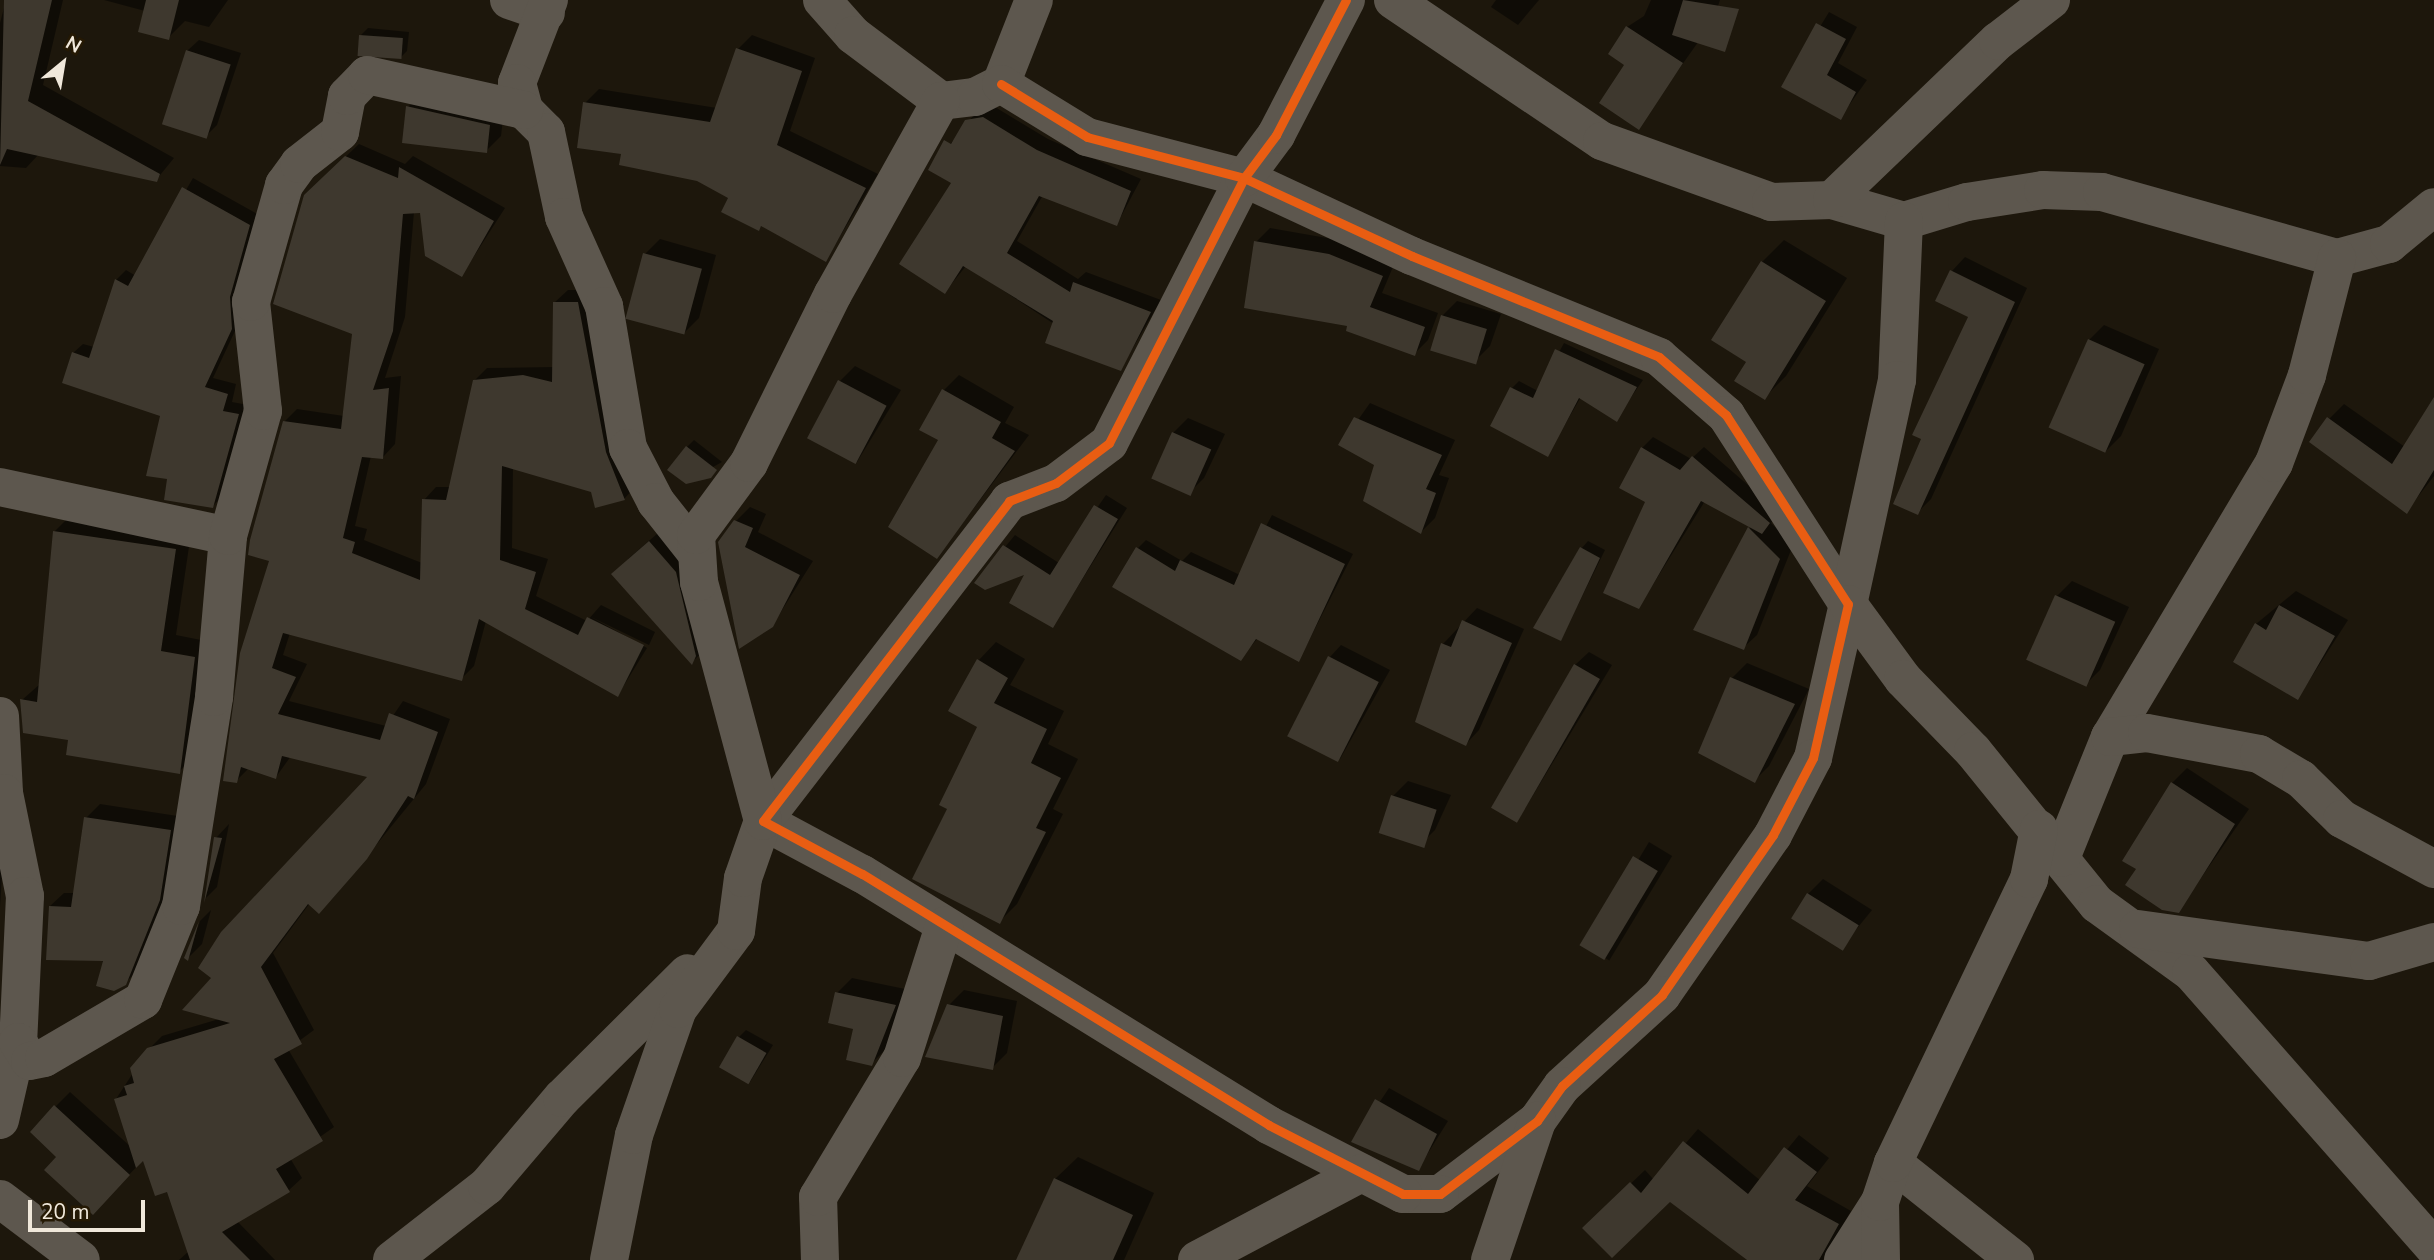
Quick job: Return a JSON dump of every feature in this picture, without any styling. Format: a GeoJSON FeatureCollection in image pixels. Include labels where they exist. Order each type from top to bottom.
{"type":"FeatureCollection","features":[{"type":"Feature","properties":{"kind":"street"},"geometry":{"type":"LineString","coordinates":[[509,0],[547,6],[517,83],[524,110],[546,132],[564,217],[604,306],[628,448],[656,502],[697,554]]}},
{"type":"Feature","properties":{"kind":"street"},"geometry":{"type":"LineString","coordinates":[[822,0],[853,35],[941,101],[975,97],[1001,84],[1034,0]]}},
{"type":"Feature","properties":{"kind":"street"},"geometry":{"type":"LineString","coordinates":[[609,1260],[634,1135],[678,1009],[736,932],[743,878],[763,821],[1009,501],[1056,483],[1109,443],[1244,178],[1276,135],[1346,0]]}},
{"type":"Feature","properties":{"kind":"street"},"geometry":{"type":"LineString","coordinates":[[1393,0],[1602,141],[1771,202],[1832,200],[1904,221],[2043,190],[2102,192],[2337,258],[2389,244],[2434,207]]}},
{"type":"Feature","properties":{"kind":"street"},"geometry":{"type":"LineString","coordinates":[[1832,200],[1998,41],[2051,0]]}},
{"type":"Feature","properties":{"kind":"street"},"geometry":{"type":"LineString","coordinates":[[18,1042],[30,1061],[44,1058],[143,1000],[181,906],[214,697],[228,536],[262,411],[251,302],[284,185],[299,164],[341,132],[347,96],[367,75],[524,110]]}},
{"type":"Feature","properties":{"kind":"street"},"geometry":{"type":"LineString","coordinates":[[1001,84],[1087,136],[1244,178],[1412,256],[1659,357],[1726,415],[1848,604],[1903,680],[2050,843],[2097,904],[2138,929],[2191,972],[2434,1248]]}},
{"type":"Feature","properties":{"kind":"street"},"geometry":{"type":"LineString","coordinates":[[941,101],[832,294],[748,463],[696,536],[699,582],[763,821],[944,926],[1269,1125],[1403,1194],[1440,1194],[1537,1121],[1562,1087],[1662,995],[1773,835],[1813,758],[1897,380],[1904,221]]}},
{"type":"Feature","properties":{"kind":"street"},"geometry":{"type":"LineString","coordinates":[[1843,1260],[1880,1202],[1893,1163],[2029,879],[2110,737],[2274,463],[2308,374],[2337,258]]}},
{"type":"Feature","properties":{"kind":"street"},"geometry":{"type":"LineString","coordinates":[[0,487],[228,536]]}},
{"type":"Feature","properties":{"kind":"street"},"geometry":{"type":"LineString","coordinates":[[0,716],[4,793],[25,896],[18,1042],[0,1120]]}},
{"type":"Feature","properties":{"kind":"street"},"geometry":{"type":"LineString","coordinates":[[2110,737],[2160,734],[2259,754],[2301,779],[2342,819],[2434,869]]}},
{"type":"Feature","properties":{"kind":"street"},"geometry":{"type":"LineString","coordinates":[[820,1260],[818,1198],[902,1058],[944,926]]}},
{"type":"Feature","properties":{"kind":"street"},"geometry":{"type":"LineString","coordinates":[[2138,929],[2369,961],[2434,943]]}},
{"type":"Feature","properties":{"kind":"street"},"geometry":{"type":"LineString","coordinates":[[392,1260],[487,1186],[601,1058],[736,932]]}},
{"type":"Feature","properties":{"kind":"street"},"geometry":{"type":"LineString","coordinates":[[1490,1260],[1537,1121]]}},
{"type":"Feature","properties":{"kind":"street"},"geometry":{"type":"LineString","coordinates":[[1893,1163],[2015,1260]]}},
{"type":"Feature","properties":{"kind":"street"},"geometry":{"type":"LineString","coordinates":[[1197,1260],[1361,1173]]}},
{"type":"Feature","properties":{"kind":"street"},"geometry":{"type":"LineString","coordinates":[[0,1199],[81,1260]]}},
{"type":"Feature","properties":{"kind":"street"},"geometry":{"type":"LineString","coordinates":[[1880,1202],[1881,1260]]}},
{"type":"Feature","properties":{"kind":"building"},"geometry":{"type":"Polygon","coordinates":[[[4,0],[52,0],[28,101],[160,174],[157,182],[7,149],[0,165],[4,0]]]}},
{"type":"Feature","properties":{"kind":"building"},"geometry":{"type":"Polygon","coordinates":[[[146,0],[179,0],[169,40],[138,32],[146,0]]]}},
{"type":"Feature","properties":{"kind":"building"},"geometry":{"type":"Polygon","coordinates":[[[1683,0],[1739,9],[1725,52],[1672,35],[1683,0]]]}},
{"type":"Feature","properties":{"kind":"building"},"geometry":{"type":"Polygon","coordinates":[[[1816,23],[1846,39],[1827,75],[1856,92],[1841,120],[1781,87],[1816,23]]]}},
{"type":"Feature","properties":{"kind":"building"},"geometry":{"type":"Polygon","coordinates":[[[1626,26],[1683,63],[1639,130],[1599,103],[1624,65],[1608,54],[1626,26]]]}},
{"type":"Feature","properties":{"kind":"building"},"geometry":{"type":"Polygon","coordinates":[[[359,35],[403,38],[401,59],[358,56],[359,35]]]}},
{"type":"Feature","properties":{"kind":"building"},"geometry":{"type":"Polygon","coordinates":[[[736,48],[802,71],[777,145],[866,188],[826,262],[761,226],[759,231],[721,212],[728,198],[697,181],[619,165],[621,154],[577,148],[583,102],[710,122],[736,48]]]}},
{"type":"Feature","properties":{"kind":"building"},"geometry":{"type":"Polygon","coordinates":[[[186,50],[231,65],[207,139],[162,124],[186,50]]]}},
{"type":"Feature","properties":{"kind":"building"},"geometry":{"type":"Polygon","coordinates":[[[406,106],[490,125],[487,153],[402,143],[406,106]]]}},
{"type":"Feature","properties":{"kind":"building"},"geometry":{"type":"Polygon","coordinates":[[[983,117],[1037,150],[1131,191],[1117,226],[1039,196],[1007,253],[1070,292],[1073,282],[1151,312],[1121,371],[1045,343],[1053,321],[963,266],[945,294],[899,264],[951,183],[928,170],[944,140],[951,144],[965,120],[983,117]]]}},
{"type":"Feature","properties":{"kind":"building"},"geometry":{"type":"Polygon","coordinates":[[[345,156],[398,178],[399,167],[494,221],[462,277],[425,256],[420,213],[403,214],[393,331],[373,390],[389,388],[383,459],[362,457],[343,538],[355,542],[352,553],[420,580],[422,499],[446,500],[473,380],[523,375],[552,382],[553,302],[578,302],[606,452],[625,500],[595,508],[591,492],[502,466],[500,560],[536,572],[525,609],[578,635],[587,617],[644,645],[618,697],[479,619],[462,681],[283,633],[272,668],[296,677],[278,714],[380,740],[389,713],[438,732],[414,799],[408,796],[367,859],[319,914],[308,904],[261,967],[302,1044],[274,1059],[323,1141],[276,1169],[290,1192],[222,1232],[250,1260],[190,1260],[167,1192],[155,1196],[143,1161],[136,1168],[114,1099],[127,1095],[124,1086],[134,1083],[130,1068],[147,1048],[230,1023],[182,1010],[211,978],[198,968],[221,932],[367,777],[282,756],[276,779],[241,767],[237,783],[223,781],[240,653],[269,561],[248,555],[250,540],[283,421],[341,429],[352,334],[273,304],[304,195],[345,156]]]}},
{"type":"Feature","properties":{"kind":"building"},"geometry":{"type":"Polygon","coordinates":[[[182,187],[250,225],[230,297],[232,329],[205,387],[228,394],[223,411],[239,414],[213,508],[164,500],[167,479],[146,476],[160,416],[62,383],[72,352],[89,358],[115,279],[128,286],[182,187]]]}},
{"type":"Feature","properties":{"kind":"building"},"geometry":{"type":"Polygon","coordinates":[[[1254,241],[1329,254],[1383,276],[1370,307],[1425,327],[1415,356],[1346,331],[1347,326],[1244,308],[1254,241]]]}},
{"type":"Feature","properties":{"kind":"building"},"geometry":{"type":"Polygon","coordinates":[[[643,253],[702,269],[684,334],[625,319],[643,253]]]}},
{"type":"Feature","properties":{"kind":"building"},"geometry":{"type":"Polygon","coordinates":[[[1761,261],[1826,301],[1765,400],[1734,381],[1746,362],[1711,340],[1761,261]]]}},
{"type":"Feature","properties":{"kind":"building"},"geometry":{"type":"Polygon","coordinates":[[[1950,270],[2015,302],[1918,515],[1893,504],[1921,439],[1912,435],[1968,317],[1935,301],[1950,270]]]}},
{"type":"Feature","properties":{"kind":"building"},"geometry":{"type":"Polygon","coordinates":[[[1441,315],[1487,329],[1476,364],[1430,350],[1441,315]]]}},
{"type":"Feature","properties":{"kind":"building"},"geometry":{"type":"Polygon","coordinates":[[[2088,339],[2145,364],[2105,453],[2049,428],[2088,339]]]}},
{"type":"Feature","properties":{"kind":"building"},"geometry":{"type":"Polygon","coordinates":[[[1555,349],[1637,387],[1617,422],[1579,398],[1548,457],[1490,426],[1510,387],[1533,398],[1555,349]]]}},
{"type":"Feature","properties":{"kind":"building"},"geometry":{"type":"Polygon","coordinates":[[[838,380],[887,406],[856,464],[807,438],[838,380]]]}},
{"type":"Feature","properties":{"kind":"building"},"geometry":{"type":"Polygon","coordinates":[[[942,389],[1001,422],[992,438],[1015,451],[937,559],[888,527],[938,440],[919,430],[942,389]]]}},
{"type":"Feature","properties":{"kind":"building"},"geometry":{"type":"Polygon","coordinates":[[[2434,397],[2434,470],[2407,514],[2309,442],[2327,417],[2392,464],[2434,397]]]}},
{"type":"Feature","properties":{"kind":"building"},"geometry":{"type":"Polygon","coordinates":[[[1354,417],[1442,455],[1426,489],[1436,493],[1421,534],[1363,501],[1374,465],[1338,445],[1354,417]]]}},
{"type":"Feature","properties":{"kind":"building"},"geometry":{"type":"Polygon","coordinates":[[[1172,432],[1211,449],[1191,496],[1151,479],[1172,432]]]}},
{"type":"Feature","properties":{"kind":"building"},"geometry":{"type":"Polygon","coordinates":[[[686,446],[717,470],[711,478],[686,484],[667,470],[686,446]]]}},
{"type":"Feature","properties":{"kind":"building"},"geometry":{"type":"Polygon","coordinates":[[[1641,447],[1680,470],[1692,456],[1770,523],[1762,534],[1701,501],[1639,609],[1603,593],[1645,502],[1619,488],[1641,447]]]}},
{"type":"Feature","properties":{"kind":"building"},"geometry":{"type":"Polygon","coordinates":[[[1094,505],[1118,519],[1053,628],[1009,603],[1024,575],[985,590],[974,583],[1003,545],[1050,575],[1094,505]]]}},
{"type":"Feature","properties":{"kind":"building"},"geometry":{"type":"Polygon","coordinates":[[[734,520],[753,528],[745,547],[800,575],[773,627],[739,649],[718,542],[734,520]]]}},
{"type":"Feature","properties":{"kind":"building"},"geometry":{"type":"Polygon","coordinates":[[[1261,523],[1345,564],[1299,662],[1256,639],[1241,661],[1112,587],[1136,547],[1175,571],[1180,560],[1234,585],[1261,523]]]}},
{"type":"Feature","properties":{"kind":"building"},"geometry":{"type":"Polygon","coordinates":[[[1748,527],[1780,559],[1744,650],[1693,630],[1748,527]]]}},
{"type":"Feature","properties":{"kind":"building"},"geometry":{"type":"Polygon","coordinates":[[[53,531],[176,549],[161,651],[195,657],[180,774],[66,755],[68,740],[23,733],[20,699],[37,702],[53,531]]]}},
{"type":"Feature","properties":{"kind":"building"},"geometry":{"type":"Polygon","coordinates":[[[649,541],[676,572],[696,656],[692,665],[611,574],[649,541]]]}},
{"type":"Feature","properties":{"kind":"building"},"geometry":{"type":"Polygon","coordinates":[[[1580,547],[1600,558],[1561,641],[1533,628],[1580,547]]]}},
{"type":"Feature","properties":{"kind":"building"},"geometry":{"type":"Polygon","coordinates":[[[2055,595],[2115,622],[2086,687],[2026,660],[2055,595]]]}},
{"type":"Feature","properties":{"kind":"building"},"geometry":{"type":"Polygon","coordinates":[[[2279,605],[2335,636],[2298,700],[2233,662],[2255,623],[2266,630],[2279,605]]]}},
{"type":"Feature","properties":{"kind":"building"},"geometry":{"type":"Polygon","coordinates":[[[1462,620],[1512,643],[1466,746],[1415,722],[1441,643],[1451,647],[1462,620]]]}},
{"type":"Feature","properties":{"kind":"building"},"geometry":{"type":"Polygon","coordinates":[[[1328,656],[1379,682],[1338,762],[1287,736],[1328,656]]]}},
{"type":"Feature","properties":{"kind":"building"},"geometry":{"type":"Polygon","coordinates":[[[977,659],[1008,678],[994,703],[1047,729],[1031,763],[1061,778],[1036,828],[1046,832],[1000,924],[912,879],[947,809],[939,805],[977,727],[948,711],[977,659]]]}},
{"type":"Feature","properties":{"kind":"building"},"geometry":{"type":"Polygon","coordinates":[[[1574,664],[1600,679],[1517,823],[1491,808],[1574,664]]]}},
{"type":"Feature","properties":{"kind":"building"},"geometry":{"type":"Polygon","coordinates":[[[1730,677],[1795,704],[1755,783],[1698,753],[1730,677]]]}},
{"type":"Feature","properties":{"kind":"building"},"geometry":{"type":"Polygon","coordinates":[[[2171,782],[2235,824],[2179,913],[2162,910],[2125,885],[2136,869],[2122,861],[2171,782]]]}},
{"type":"Feature","properties":{"kind":"building"},"geometry":{"type":"Polygon","coordinates":[[[1391,795],[1437,810],[1424,848],[1379,833],[1391,795]]]}},
{"type":"Feature","properties":{"kind":"building"},"geometry":{"type":"Polygon","coordinates":[[[84,817],[171,830],[160,900],[126,985],[114,991],[96,986],[103,961],[46,960],[49,906],[71,907],[84,817]]]}},
{"type":"Feature","properties":{"kind":"building"},"geometry":{"type":"Polygon","coordinates":[[[214,837],[222,838],[204,903],[214,837]]]}},
{"type":"Feature","properties":{"kind":"building"},"geometry":{"type":"Polygon","coordinates":[[[1633,856],[1658,871],[1604,960],[1579,945],[1633,856]]]}},
{"type":"Feature","properties":{"kind":"building"},"geometry":{"type":"Polygon","coordinates":[[[1807,893],[1859,925],[1843,951],[1791,918],[1807,893]]]}},
{"type":"Feature","properties":{"kind":"building"},"geometry":{"type":"Polygon","coordinates":[[[199,921],[188,961],[184,958],[199,921]]]}},
{"type":"Feature","properties":{"kind":"building"},"geometry":{"type":"Polygon","coordinates":[[[835,992],[896,1005],[872,1066],[846,1060],[853,1029],[828,1023],[835,992]]]}},
{"type":"Feature","properties":{"kind":"building"},"geometry":{"type":"Polygon","coordinates":[[[947,1004],[1003,1016],[993,1070],[925,1057],[947,1004]]]}},
{"type":"Feature","properties":{"kind":"building"},"geometry":{"type":"Polygon","coordinates":[[[737,1036],[766,1053],[748,1084],[719,1067],[737,1036]]]}},
{"type":"Feature","properties":{"kind":"building"},"geometry":{"type":"Polygon","coordinates":[[[1375,1099],[1437,1134],[1419,1171],[1351,1142],[1375,1099]]]}},
{"type":"Feature","properties":{"kind":"building"},"geometry":{"type":"Polygon","coordinates":[[[54,1105],[130,1175],[93,1215],[44,1170],[56,1157],[30,1132],[54,1105]]]}},
{"type":"Feature","properties":{"kind":"building"},"geometry":{"type":"Polygon","coordinates":[[[1683,1141],[1748,1194],[1784,1147],[1817,1172],[1795,1200],[1839,1224],[1819,1260],[1747,1260],[1670,1202],[1612,1258],[1582,1228],[1630,1182],[1641,1193],[1683,1141]]]}},
{"type":"Feature","properties":{"kind":"building"},"geometry":{"type":"Polygon","coordinates":[[[1054,1178],[1133,1215],[1113,1260],[1016,1260],[1054,1178]]]}},
{"type":"Feature","properties":{"kind":"cycle path"},"geometry":{"type":"LineString","coordinates":[[1001,84],[1087,137],[1244,178],[1412,256],[1659,357],[1726,415],[1848,604],[1813,758],[1773,835],[1662,995],[1562,1086],[1537,1121],[1440,1194],[1403,1194],[1269,1125],[862,874],[763,821],[1009,501],[1056,483],[1109,443],[1244,178],[1276,135],[1346,0]]}}]}
